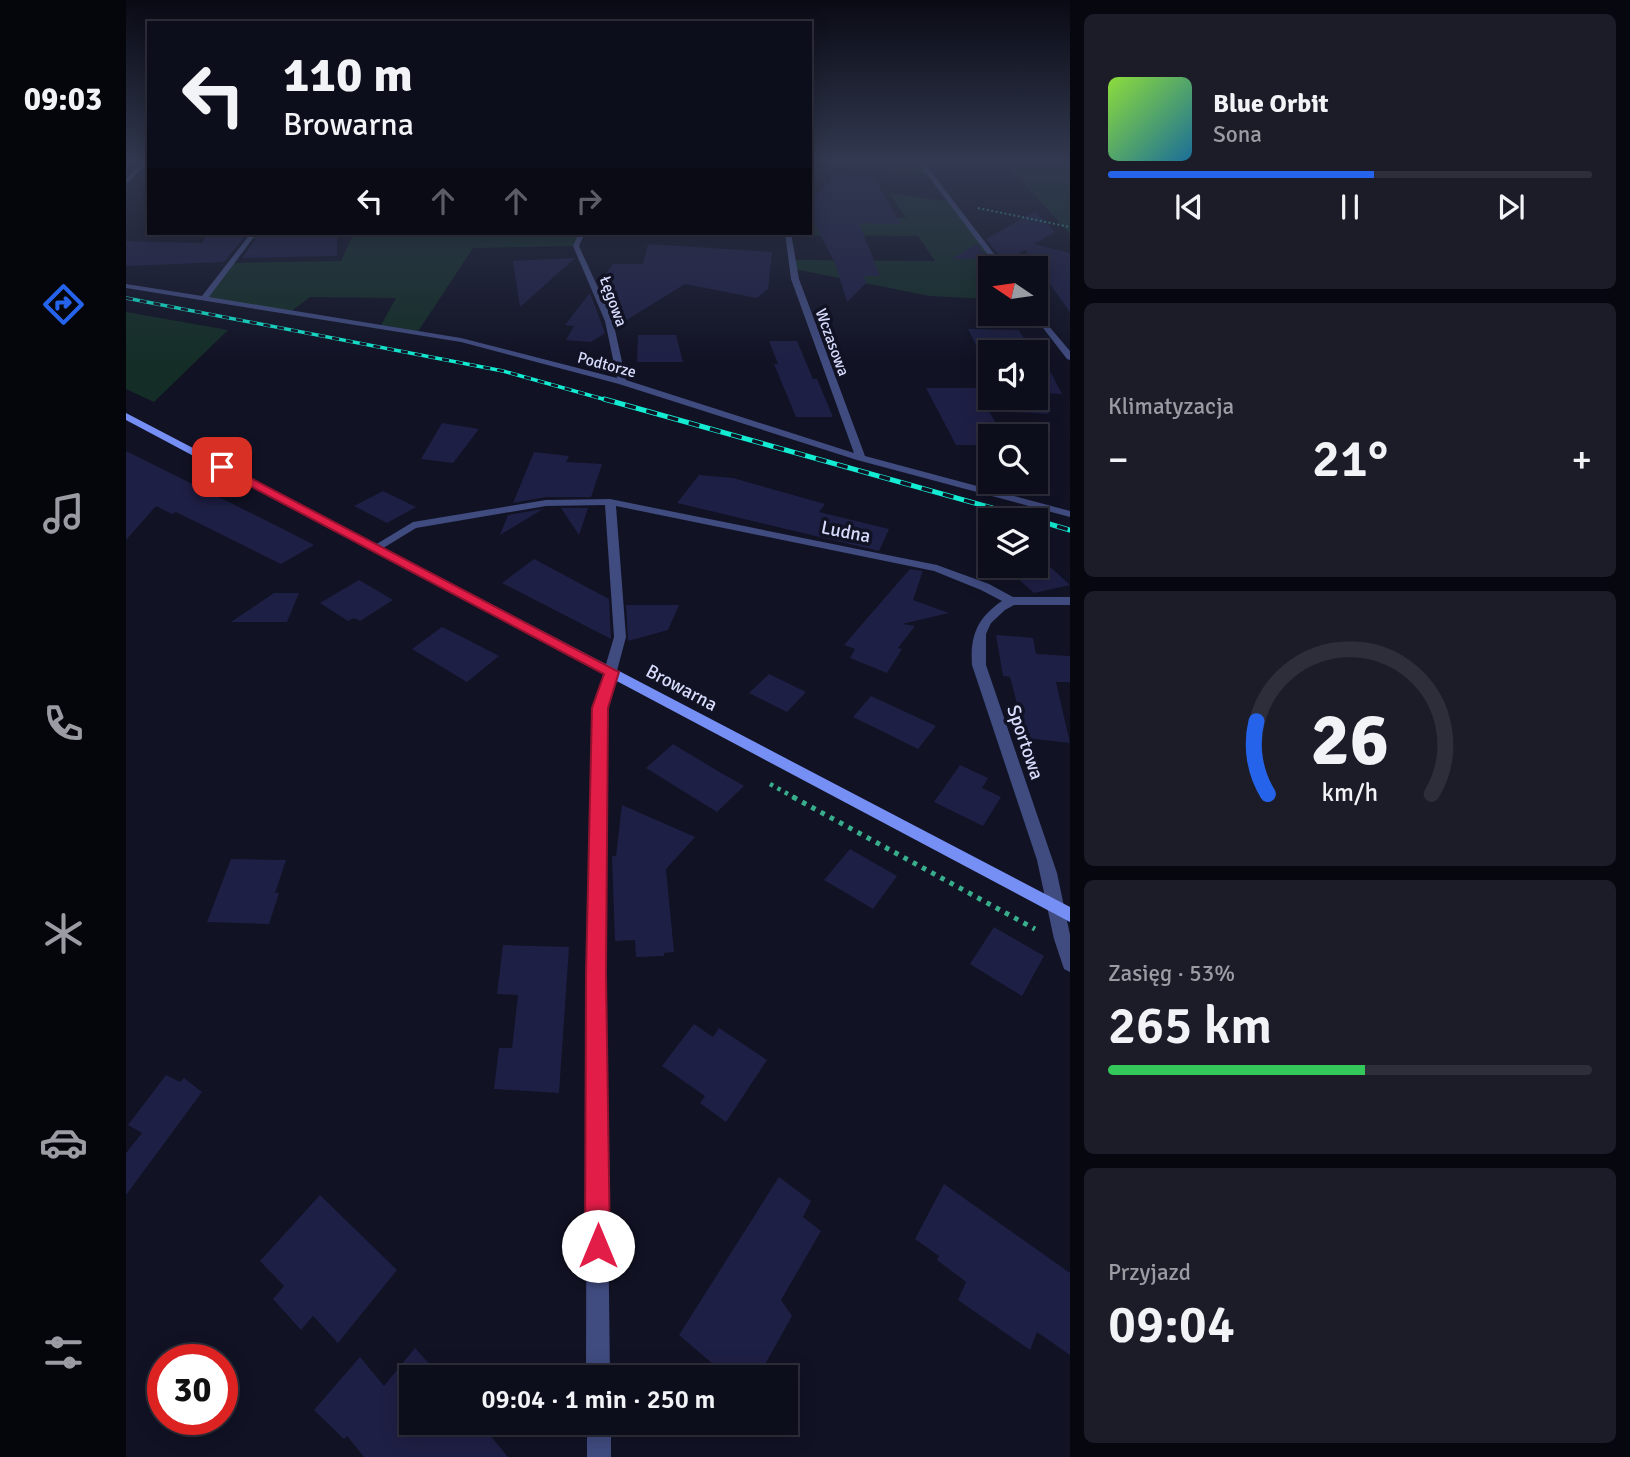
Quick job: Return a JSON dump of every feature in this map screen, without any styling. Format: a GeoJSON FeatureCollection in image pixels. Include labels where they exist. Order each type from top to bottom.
{"type":"FeatureCollection","features":[{"type":"Feature","properties":{"kind":"street"},"geometry":{"type":"LineString","coordinates":[[972,228],[993,256]]}},
{"type":"Feature","properties":{"kind":"street"},"geometry":{"type":"LineString","coordinates":[[204,299],[252,235]]}},
{"type":"Feature","properties":{"kind":"street","name":"Łęgowa"},"geometry":{"type":"LineString","coordinates":[[581,235],[576,246],[609,321],[622,382]]}},
{"type":"Feature","properties":{"kind":"street","name":"Wczasowa"},"geometry":{"type":"LineString","coordinates":[[788,235],[795,279],[861,458]]}},
{"type":"Feature","properties":{"kind":"street","name":"Podtorze"},"geometry":{"type":"LineString","coordinates":[[126,286],[461,340],[622,382],[861,458],[1070,514]]}},
{"type":"Feature","properties":{"kind":"street"},"geometry":{"type":"LineString","coordinates":[[1046,326],[1070,357]]}},
{"type":"Feature","properties":{"kind":"street","name":"Browarna"},"geometry":{"type":"LineString","coordinates":[[129,421],[376,548],[1064,911]]}},
{"type":"Feature","properties":{"kind":"street"},"geometry":{"type":"LineString","coordinates":[[598,1365],[596,988],[600,708],[620,637],[610,502]]}},
{"type":"Feature","properties":{"kind":"street","name":"Ludna"},"geometry":{"type":"LineString","coordinates":[[376,548],[413,525],[546,503],[610,502],[937,568],[985,587],[1011,601],[1070,601]]}},
{"type":"Feature","properties":{"kind":"street","name":"Sportowa"},"geometry":{"type":"LineString","coordinates":[[1011,601],[989,615],[976,639],[979,666],[1064,911],[1062,944],[1070,964]]}},
{"type":"Feature","properties":{"kind":"street"},"geometry":{"type":"LineString","coordinates":[[599,1435],[599,1457]]}},
{"type":"Feature","properties":{"kind":"green space"},"geometry":{"type":"Polygon","coordinates":[[[812,228],[972,228],[993,256],[978,256],[978,298],[930,296],[794,269],[792,260],[935,261],[918,236],[788,235],[812,235],[812,228]]]}},
{"type":"Feature","properties":{"kind":"green space"},"geometry":{"type":"Polygon","coordinates":[[[253,235],[581,235],[576,246],[473,248],[417,333],[380,327],[396,298],[310,297],[289,313],[204,299],[231,263],[341,261],[352,237],[250,239],[253,235]]]}},
{"type":"Feature","properties":{"kind":"green space"},"geometry":{"type":"Polygon","coordinates":[[[126,312],[228,330],[154,402],[126,389],[126,312]]]}},
{"type":"Feature","properties":{"kind":"building"},"geometry":{"type":"Polygon","coordinates":[[[817,228],[861,228],[880,276],[864,276],[866,283],[847,302],[835,263],[817,228]]]}},
{"type":"Feature","properties":{"kind":"building"},"geometry":{"type":"Polygon","coordinates":[[[1005,228],[1051,228],[1055,232],[1034,244],[1070,253],[1070,312],[1048,282],[1048,256],[1029,256],[1025,250],[1014,256],[1000,256],[986,239],[1005,228]]]}},
{"type":"Feature","properties":{"kind":"building"},"geometry":{"type":"Polygon","coordinates":[[[207,235],[246,235],[224,262],[126,266],[126,241],[202,243],[207,235]]]}},
{"type":"Feature","properties":{"kind":"building"},"geometry":{"type":"Polygon","coordinates":[[[259,235],[337,235],[337,256],[242,258],[259,235]]]}},
{"type":"Feature","properties":{"kind":"building"},"geometry":{"type":"Polygon","coordinates":[[[648,244],[772,252],[768,289],[757,298],[685,284],[617,326],[599,283],[613,264],[643,264],[648,244]]]}},
{"type":"Feature","properties":{"kind":"building"},"geometry":{"type":"Polygon","coordinates":[[[977,244],[986,256],[978,256],[978,259],[951,259],[977,244]]]}},
{"type":"Feature","properties":{"kind":"building"},"geometry":{"type":"Polygon","coordinates":[[[575,258],[520,307],[513,261],[575,258]]]}},
{"type":"Feature","properties":{"kind":"building"},"geometry":{"type":"Polygon","coordinates":[[[590,293],[605,333],[591,342],[566,340],[574,326],[565,325],[590,293]]]}},
{"type":"Feature","properties":{"kind":"building"},"geometry":{"type":"Polygon","coordinates":[[[968,329],[1019,330],[1025,340],[978,340],[978,349],[968,329]]]}},
{"type":"Feature","properties":{"kind":"building"},"geometry":{"type":"Polygon","coordinates":[[[638,335],[676,335],[683,362],[637,362],[638,335]]]}},
{"type":"Feature","properties":{"kind":"building"},"geometry":{"type":"Polygon","coordinates":[[[769,341],[797,341],[833,417],[796,417],[774,364],[778,364],[769,341]]]}},
{"type":"Feature","properties":{"kind":"building"},"geometry":{"type":"Polygon","coordinates":[[[1048,367],[1062,394],[1048,393],[1048,367]]]}},
{"type":"Feature","properties":{"kind":"building"},"geometry":{"type":"Polygon","coordinates":[[[926,388],[978,388],[978,410],[1047,410],[1049,414],[989,411],[996,424],[978,424],[978,445],[956,445],[926,388]]]}},
{"type":"Feature","properties":{"kind":"building"},"geometry":{"type":"Polygon","coordinates":[[[442,423],[479,429],[453,463],[421,459],[442,423]]]}},
{"type":"Feature","properties":{"kind":"building"},"geometry":{"type":"Polygon","coordinates":[[[126,451],[314,545],[281,564],[176,512],[172,514],[156,506],[126,540],[126,451]]]}},
{"type":"Feature","properties":{"kind":"building"},"geometry":{"type":"Polygon","coordinates":[[[534,452],[569,456],[566,462],[602,464],[591,497],[546,497],[513,503],[534,452]]]}},
{"type":"Feature","properties":{"kind":"building"},"geometry":{"type":"Polygon","coordinates":[[[699,475],[733,478],[825,504],[819,512],[889,529],[879,551],[677,503],[699,475]]]}},
{"type":"Feature","properties":{"kind":"building"},"geometry":{"type":"Polygon","coordinates":[[[383,491],[416,507],[387,523],[354,506],[383,491]]]}},
{"type":"Feature","properties":{"kind":"building"},"geometry":{"type":"Polygon","coordinates":[[[561,508],[588,508],[579,535],[561,508]]]}},
{"type":"Feature","properties":{"kind":"building"},"geometry":{"type":"Polygon","coordinates":[[[543,509],[500,535],[508,515],[543,509]]]}},
{"type":"Feature","properties":{"kind":"building"},"geometry":{"type":"Polygon","coordinates":[[[534,559],[609,599],[611,639],[502,583],[534,559]]]}},
{"type":"Feature","properties":{"kind":"building"},"geometry":{"type":"Polygon","coordinates":[[[1048,565],[1070,585],[1034,593],[1017,578],[1048,578],[1048,565]]]}},
{"type":"Feature","properties":{"kind":"building"},"geometry":{"type":"Polygon","coordinates":[[[910,569],[923,571],[913,600],[949,613],[902,624],[915,626],[898,648],[902,649],[887,673],[850,658],[855,649],[844,645],[910,569]]]}},
{"type":"Feature","properties":{"kind":"building"},"geometry":{"type":"Polygon","coordinates":[[[359,580],[393,600],[360,621],[354,618],[348,621],[320,603],[359,580]]]}},
{"type":"Feature","properties":{"kind":"building"},"geometry":{"type":"Polygon","coordinates":[[[274,593],[299,593],[287,622],[231,622],[274,593]]]}},
{"type":"Feature","properties":{"kind":"building"},"geometry":{"type":"Polygon","coordinates":[[[626,605],[679,605],[668,630],[628,641],[626,605]]]}},
{"type":"Feature","properties":{"kind":"building"},"geometry":{"type":"Polygon","coordinates":[[[442,627],[499,656],[467,682],[412,649],[442,627]]]}},
{"type":"Feature","properties":{"kind":"building"},"geometry":{"type":"Polygon","coordinates":[[[996,635],[1033,638],[1036,654],[1070,656],[1070,682],[1056,682],[1070,743],[1026,738],[1010,677],[1003,676],[996,635]]]}},
{"type":"Feature","properties":{"kind":"building"},"geometry":{"type":"Polygon","coordinates":[[[769,674],[806,692],[787,712],[749,693],[769,674]]]}},
{"type":"Feature","properties":{"kind":"building"},"geometry":{"type":"Polygon","coordinates":[[[871,696],[936,726],[918,749],[853,717],[871,696]]]}},
{"type":"Feature","properties":{"kind":"building"},"geometry":{"type":"Polygon","coordinates":[[[673,744],[744,786],[717,812],[646,768],[673,744]]]}},
{"type":"Feature","properties":{"kind":"building"},"geometry":{"type":"Polygon","coordinates":[[[960,765],[988,778],[982,788],[1001,797],[983,826],[934,802],[960,765]]]}},
{"type":"Feature","properties":{"kind":"building"},"geometry":{"type":"Polygon","coordinates":[[[622,805],[695,837],[666,869],[674,952],[664,953],[664,956],[636,957],[635,940],[615,941],[612,856],[616,856],[622,805]]]}},
{"type":"Feature","properties":{"kind":"building"},"geometry":{"type":"Polygon","coordinates":[[[850,849],[897,876],[873,909],[824,880],[850,849]]]}},
{"type":"Feature","properties":{"kind":"building"},"geometry":{"type":"Polygon","coordinates":[[[231,859],[286,860],[275,893],[279,893],[269,924],[207,922],[231,859]]]}},
{"type":"Feature","properties":{"kind":"building"},"geometry":{"type":"Polygon","coordinates":[[[994,927],[1044,956],[1022,996],[970,964],[994,927]]]}},
{"type":"Feature","properties":{"kind":"building"},"geometry":{"type":"Polygon","coordinates":[[[503,945],[569,947],[559,1093],[494,1089],[499,1048],[512,1048],[518,995],[497,994],[503,945]]]}},
{"type":"Feature","properties":{"kind":"building"},"geometry":{"type":"Polygon","coordinates":[[[694,1024],[713,1037],[719,1028],[767,1060],[726,1122],[700,1103],[705,1096],[662,1066],[694,1024]]]}},
{"type":"Feature","properties":{"kind":"building"},"geometry":{"type":"Polygon","coordinates":[[[166,1075],[180,1082],[184,1078],[202,1092],[126,1195],[126,1153],[142,1133],[128,1125],[166,1075]]]}},
{"type":"Feature","properties":{"kind":"building"},"geometry":{"type":"Polygon","coordinates":[[[779,1177],[811,1201],[803,1217],[821,1231],[781,1300],[792,1316],[765,1365],[714,1365],[679,1335],[779,1177]]]}},
{"type":"Feature","properties":{"kind":"building"},"geometry":{"type":"Polygon","coordinates":[[[944,1184],[1070,1273],[1070,1355],[1037,1332],[1030,1350],[958,1300],[966,1282],[937,1260],[939,1256],[915,1239],[944,1184]]]}},
{"type":"Feature","properties":{"kind":"building"},"geometry":{"type":"Polygon","coordinates":[[[320,1195],[397,1270],[338,1343],[313,1316],[301,1330],[273,1299],[284,1286],[260,1261],[320,1195]]]}},
{"type":"Feature","properties":{"kind":"building"},"geometry":{"type":"Polygon","coordinates":[[[415,1348],[430,1365],[401,1365],[415,1348]]]}},
{"type":"Feature","properties":{"kind":"building"},"geometry":{"type":"Polygon","coordinates":[[[360,1357],[384,1386],[399,1368],[399,1435],[490,1435],[508,1457],[364,1457],[347,1436],[344,1439],[314,1410],[360,1357]]]}},
{"type":"Feature","properties":{"kind":"railway"},"geometry":{"type":"LineString","coordinates":[[126,298],[503,371],[610,401]]}},
{"type":"Feature","properties":{"kind":"railway"},"geometry":{"type":"LineString","coordinates":[[604,399],[992,508]]}},
{"type":"Feature","properties":{"kind":"railway"},"geometry":{"type":"LineString","coordinates":[[1048,524],[1070,530]]}},
{"type":"Feature","properties":{"kind":"route"},"geometry":{"type":"LineString","coordinates":[[222,467],[612,672],[600,708],[596,974],[598,1246]]}}]}
